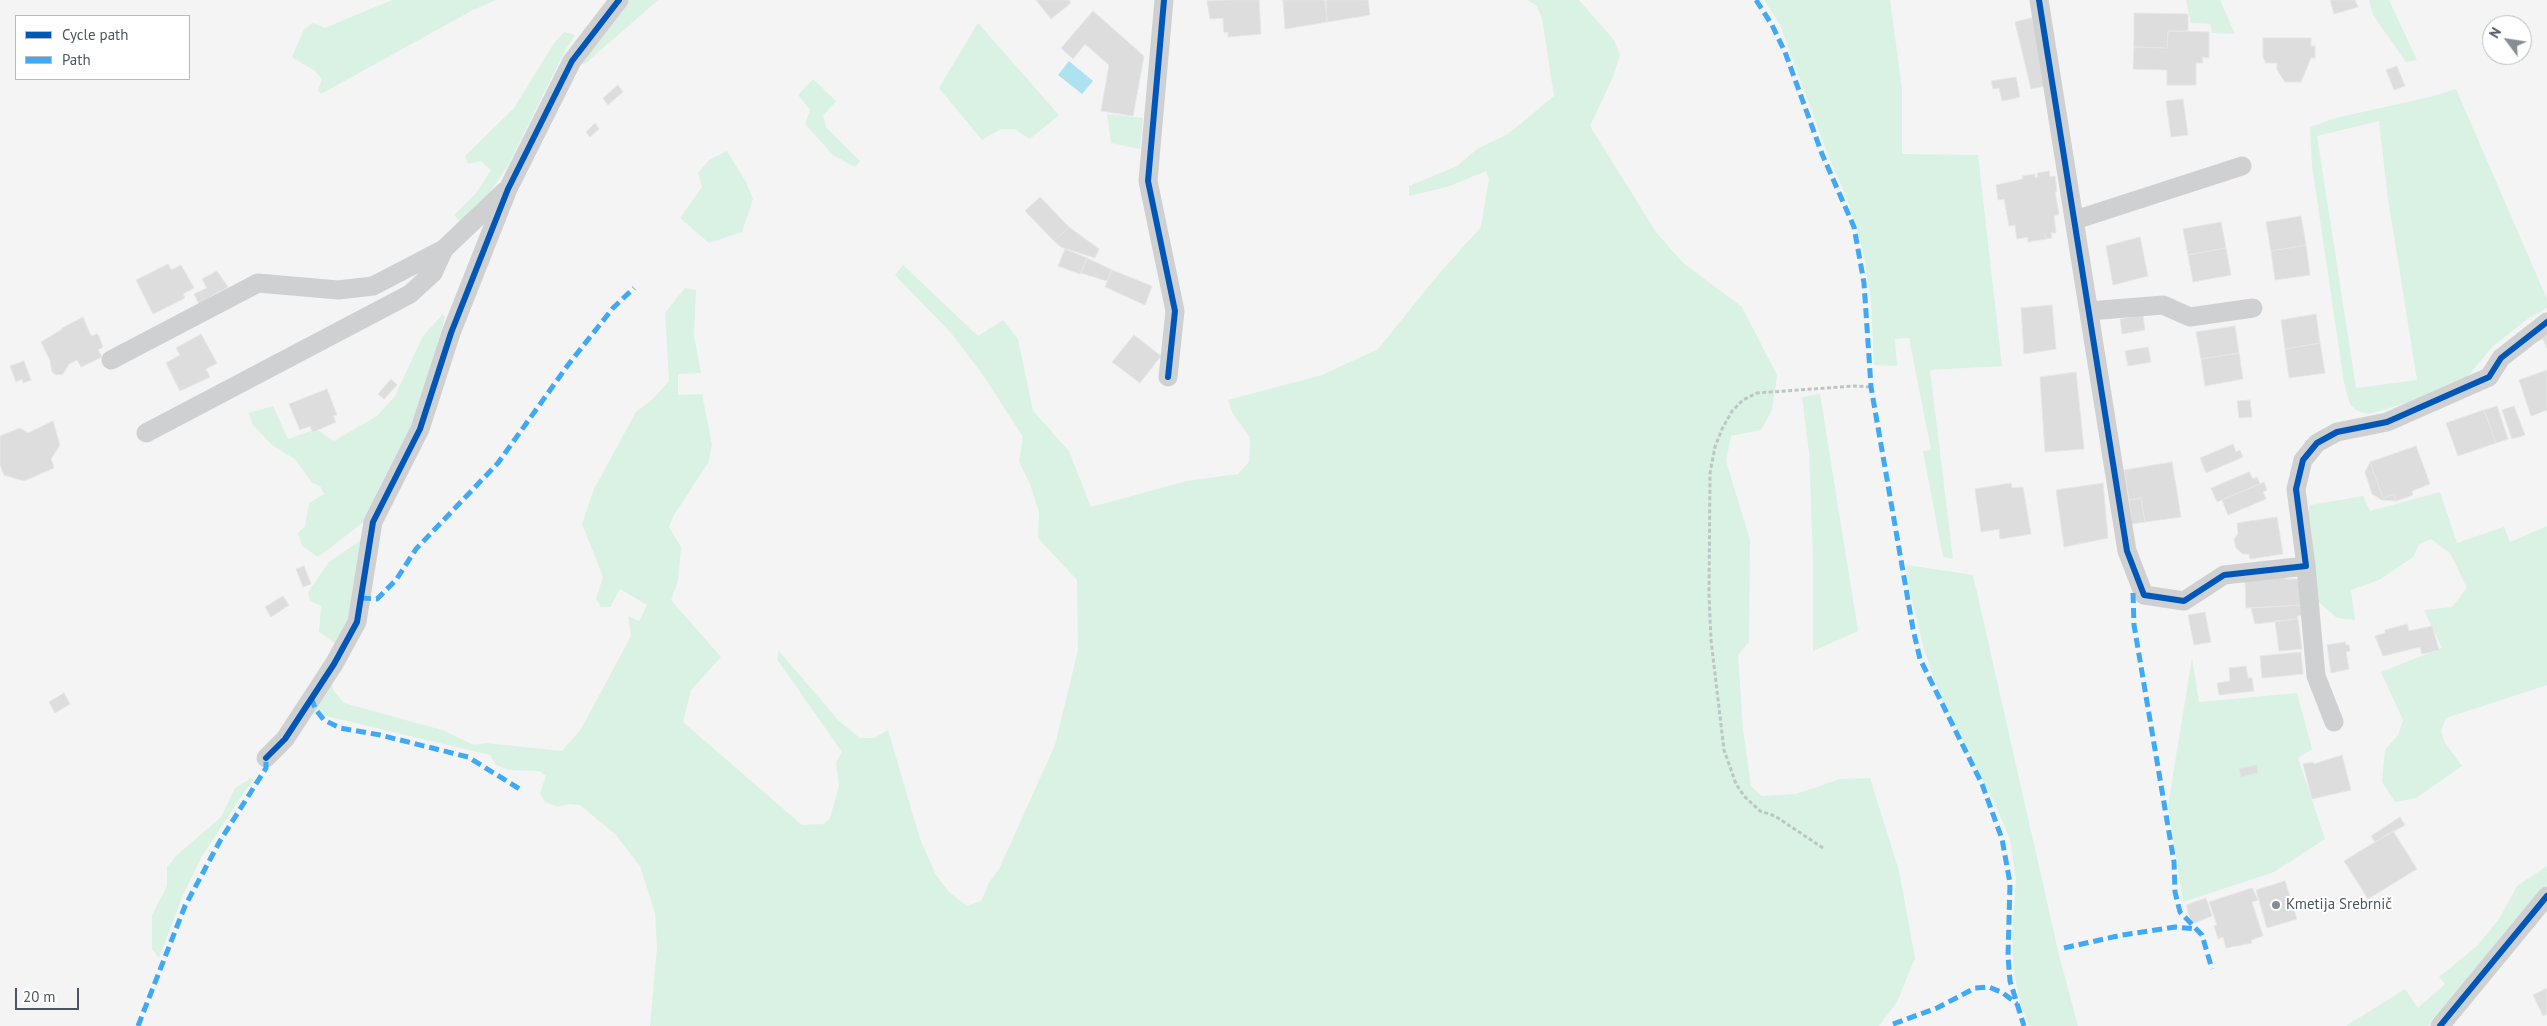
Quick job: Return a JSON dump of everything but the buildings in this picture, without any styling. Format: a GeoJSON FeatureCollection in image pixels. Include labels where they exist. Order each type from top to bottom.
{"type":"FeatureCollection","features":[{"type":"Feature","properties":{"kind":"street"},"geometry":{"type":"LineString","coordinates":[[266,758],[285,739],[334,664],[357,622],[373,522],[385,495],[420,430],[450,333],[508,189],[572,61],[618,0]]}},
{"type":"Feature","properties":{"kind":"street"},"geometry":{"type":"LineString","coordinates":[[1164,0],[1148,181],[1175,311],[1168,377]]}},
{"type":"Feature","properties":{"kind":"street"},"geometry":{"type":"LineString","coordinates":[[2038,0],[2090,311],[2127,551],[2144,595],[2184,601],[2224,575],[2306,566]]}},
{"type":"Feature","properties":{"kind":"street"},"geometry":{"type":"LineString","coordinates":[[2075,220],[2242,166]]}},
{"type":"Feature","properties":{"kind":"street"},"geometry":{"type":"LineString","coordinates":[[111,360],[258,283],[338,290],[373,286],[444,249],[508,189]]}},
{"type":"Feature","properties":{"kind":"street"},"geometry":{"type":"LineString","coordinates":[[146,433],[410,294],[433,273],[444,249]]}},
{"type":"Feature","properties":{"kind":"street"},"geometry":{"type":"LineString","coordinates":[[2090,311],[2163,305],[2190,316],[2252,308]]}},
{"type":"Feature","properties":{"kind":"street"},"geometry":{"type":"LineString","coordinates":[[2334,722],[2316,676],[2306,566],[2296,489],[2303,460],[2317,443],[2337,432],[2387,422],[2489,377],[2501,358],[2547,322]]}},
{"type":"Feature","properties":{"kind":"street"},"geometry":{"type":"LineString","coordinates":[[2440,1026],[2547,896]]}},
{"type":"Feature","properties":{"kind":"path"},"geometry":{"type":"LineString","coordinates":[[1823,848],[1775,816],[1760,811],[1744,796],[1736,784],[1724,750],[1711,640],[1709,595],[1710,473],[1722,429],[1732,411],[1743,400],[1756,393],[1854,386],[1871,387]]}},
{"type":"Feature","properties":{"kind":"green space"},"geometry":{"type":"Polygon","coordinates":[[[392,0],[496,0],[471,11],[321,94],[318,90],[322,79],[315,71],[292,57],[304,29],[313,23],[325,28],[392,0]]]}},
{"type":"Feature","properties":{"kind":"green space"},"geometry":{"type":"Polygon","coordinates":[[[629,0],[658,0],[586,63],[579,64],[629,0]]]}},
{"type":"Feature","properties":{"kind":"green space"},"geometry":{"type":"Polygon","coordinates":[[[1527,0],[1579,0],[1614,40],[1620,55],[1613,77],[1590,126],[1656,232],[1683,263],[1742,307],[1777,375],[1772,410],[1761,430],[1731,436],[1726,461],[1750,540],[1749,642],[1738,655],[1743,729],[1751,786],[1762,796],[1796,794],[1840,779],[1870,778],[1899,871],[1915,958],[1897,1002],[1879,1026],[650,1026],[657,947],[655,913],[640,866],[615,834],[580,805],[568,804],[558,807],[545,802],[540,793],[546,776],[539,771],[509,770],[496,765],[490,755],[309,712],[330,680],[334,691],[344,703],[442,730],[474,745],[486,743],[562,751],[581,729],[631,636],[628,616],[639,621],[647,605],[620,589],[610,607],[601,607],[596,599],[603,577],[582,524],[594,489],[636,412],[653,399],[669,381],[665,313],[685,288],[696,290],[694,336],[701,373],[678,374],[678,395],[702,394],[712,445],[708,463],[674,515],[669,527],[681,547],[678,581],[671,600],[721,657],[691,690],[683,722],[802,825],[824,824],[830,818],[839,786],[836,762],[842,752],[777,659],[779,651],[839,721],[860,738],[874,738],[888,730],[920,839],[936,875],[949,892],[967,906],[981,901],[990,881],[999,869],[1055,745],[1078,650],[1077,580],[1038,538],[1039,512],[1030,484],[1019,462],[1023,437],[983,375],[951,333],[895,275],[903,265],[978,336],[1003,320],[1018,339],[1033,411],[1069,451],[1091,507],[1187,481],[1238,474],[1249,462],[1250,438],[1232,412],[1228,400],[1322,375],[1378,349],[1437,276],[1481,227],[1489,179],[1486,171],[1447,187],[1409,196],[1409,186],[1457,166],[1477,149],[1508,134],[1554,96],[1542,18],[1536,5],[1527,0]]]}},
{"type":"Feature","properties":{"kind":"green space"},"geometry":{"type":"Polygon","coordinates":[[[1764,0],[1890,0],[1902,89],[1902,154],[1978,155],[2002,366],[1930,370],[1953,559],[1943,557],[1923,451],[1931,450],[1909,338],[1895,339],[1897,366],[1874,365],[1871,302],[1864,254],[1847,199],[1828,155],[1780,25],[1764,0]]]}},
{"type":"Feature","properties":{"kind":"green space"},"geometry":{"type":"Polygon","coordinates":[[[2186,0],[2220,0],[2235,34],[2212,33],[2210,24],[2191,23],[2186,0]]]}},
{"type":"Feature","properties":{"kind":"green space"},"geometry":{"type":"Polygon","coordinates":[[[2369,0],[2389,0],[2417,60],[2406,62],[2373,15],[2369,0]]]}},
{"type":"Feature","properties":{"kind":"green space"},"geometry":{"type":"Polygon","coordinates":[[[978,23],[1059,115],[1030,139],[1015,129],[1001,129],[982,140],[939,88],[978,23]]]}},
{"type":"Feature","properties":{"kind":"green space"},"geometry":{"type":"Polygon","coordinates":[[[564,32],[575,35],[566,49],[509,164],[490,192],[460,221],[454,215],[476,193],[491,170],[481,161],[468,164],[465,156],[514,108],[554,43],[564,32]]]}},
{"type":"Feature","properties":{"kind":"green space"},"geometry":{"type":"Polygon","coordinates":[[[813,79],[836,101],[823,116],[826,127],[860,161],[855,167],[833,155],[805,124],[810,110],[798,95],[813,79]]]}},
{"type":"Feature","properties":{"kind":"green space"},"geometry":{"type":"Polygon","coordinates":[[[2456,89],[2547,299],[2547,308],[2529,318],[2493,346],[2467,377],[2423,398],[2369,414],[2357,411],[2350,404],[2344,383],[2312,165],[2310,127],[2336,118],[2430,97],[2456,89]],[[2379,121],[2317,136],[2356,388],[2417,380],[2388,199],[2379,121]]]}},
{"type":"Feature","properties":{"kind":"green space"},"geometry":{"type":"Polygon","coordinates":[[[1107,114],[1143,118],[1140,149],[1111,143],[1107,114]]]}},
{"type":"Feature","properties":{"kind":"green space"},"geometry":{"type":"Polygon","coordinates":[[[727,151],[746,182],[753,199],[742,232],[709,243],[680,218],[702,187],[698,173],[709,160],[727,151]]]}},
{"type":"Feature","properties":{"kind":"green space"},"geometry":{"type":"Polygon","coordinates":[[[443,314],[445,317],[417,415],[377,493],[365,521],[318,557],[302,546],[298,533],[305,526],[309,503],[324,494],[320,486],[312,483],[295,459],[273,446],[253,425],[249,413],[273,406],[288,439],[316,429],[334,441],[377,416],[395,396],[423,336],[443,314]]]}},
{"type":"Feature","properties":{"kind":"green space"},"geometry":{"type":"Polygon","coordinates":[[[1820,394],[1858,631],[1813,651],[1813,558],[1809,452],[1802,397],[1820,394]]]}},
{"type":"Feature","properties":{"kind":"green space"},"geometry":{"type":"Polygon","coordinates":[[[2440,492],[2457,543],[2504,527],[2510,542],[2547,526],[2547,685],[2446,718],[2441,731],[2445,743],[2462,766],[2416,798],[2395,802],[2382,782],[2385,750],[2398,735],[2403,720],[2381,672],[2442,648],[2424,610],[2452,607],[2467,588],[2450,553],[2431,539],[2419,544],[2413,557],[2379,580],[2351,590],[2355,620],[2337,618],[2317,601],[2308,513],[2310,505],[2363,496],[2370,511],[2440,492]]]}},
{"type":"Feature","properties":{"kind":"green space"},"geometry":{"type":"Polygon","coordinates":[[[364,538],[356,603],[335,643],[319,632],[321,606],[310,601],[308,592],[329,562],[364,538]]]}},
{"type":"Feature","properties":{"kind":"green space"},"geometry":{"type":"Polygon","coordinates":[[[1907,565],[1973,575],[2059,955],[2078,1026],[2029,1026],[2022,1008],[2014,973],[2012,936],[2016,880],[2010,839],[1992,798],[1942,701],[1924,650],[1907,580],[1907,565]]]}},
{"type":"Feature","properties":{"kind":"green space"},"geometry":{"type":"Polygon","coordinates":[[[2192,658],[2199,702],[2297,693],[2312,749],[2298,758],[2325,839],[2274,872],[2183,902],[2168,806],[2192,658]]]}},
{"type":"Feature","properties":{"kind":"green space"},"geometry":{"type":"Polygon","coordinates":[[[255,776],[202,856],[183,895],[159,958],[152,949],[152,915],[167,886],[167,867],[177,855],[221,817],[235,788],[255,776]]]}},
{"type":"Feature","properties":{"kind":"green space"},"geometry":{"type":"Polygon","coordinates":[[[2547,866],[2547,884],[2510,932],[2428,1026],[2346,1026],[2405,989],[2418,1008],[2445,984],[2439,977],[2477,946],[2499,919],[2517,886],[2547,866]]]}},
{"type":"Feature","properties":{"kind":"water"},"geometry":{"type":"Polygon","coordinates":[[[1069,61],[1093,81],[1082,94],[1058,75],[1069,61]]]}},
{"type":"Feature","properties":{"kind":"marked path"},"geometry":{"type":"LineString","coordinates":[[1756,0],[1772,25],[1785,52],[1822,154],[1854,227],[1864,283],[1871,387],[1913,629],[1920,659],[1982,784],[2002,839],[2010,883],[2008,956],[2010,981],[2024,1026]]}},
{"type":"Feature","properties":{"kind":"marked path"},"geometry":{"type":"LineString","coordinates":[[361,598],[377,599],[396,580],[416,549],[498,463],[568,365],[613,308],[634,288]]}},
{"type":"Feature","properties":{"kind":"marked path"},"geometry":{"type":"LineString","coordinates":[[2133,593],[2134,625],[2174,862],[2175,892],[2180,912],[2202,935],[2212,969]]}},
{"type":"Feature","properties":{"kind":"marked path"},"geometry":{"type":"LineString","coordinates":[[311,698],[316,710],[324,720],[340,728],[380,735],[468,757],[523,791]]}},
{"type":"Feature","properties":{"kind":"marked path"},"geometry":{"type":"LineString","coordinates":[[138,1026],[185,906],[220,841],[266,768],[266,758]]}},
{"type":"Feature","properties":{"kind":"marked path"},"geometry":{"type":"LineString","coordinates":[[2064,948],[2122,935],[2175,927],[2196,929]]}},
{"type":"Feature","properties":{"kind":"marked path"},"geometry":{"type":"LineString","coordinates":[[1893,1024],[1937,1008],[1975,988],[1989,987],[2003,993],[2017,1004]]}},
{"type":"Feature","properties":{"kind":"cycle path"},"geometry":{"type":"LineString","coordinates":[[266,758],[285,739],[334,664],[357,622],[373,522],[420,429],[451,333],[508,189],[572,61],[619,0]]}},
{"type":"Feature","properties":{"kind":"cycle path"},"geometry":{"type":"LineString","coordinates":[[1164,0],[1148,181],[1175,311],[1168,377]]}},
{"type":"Feature","properties":{"kind":"cycle path"},"geometry":{"type":"LineString","coordinates":[[2039,0],[2127,551],[2144,595],[2184,601],[2224,575],[2306,566],[2296,489],[2303,460],[2317,443],[2337,432],[2387,422],[2489,377],[2501,358],[2547,322]]}},
{"type":"Feature","properties":{"kind":"cycle path"},"geometry":{"type":"LineString","coordinates":[[2440,1026],[2547,896]]}},
{"type":"Feature","properties":{"kind":"place","name":"Kmetija Srebrnič"},"geometry":{"type":"Point","coordinates":[2276,905]}}]}
